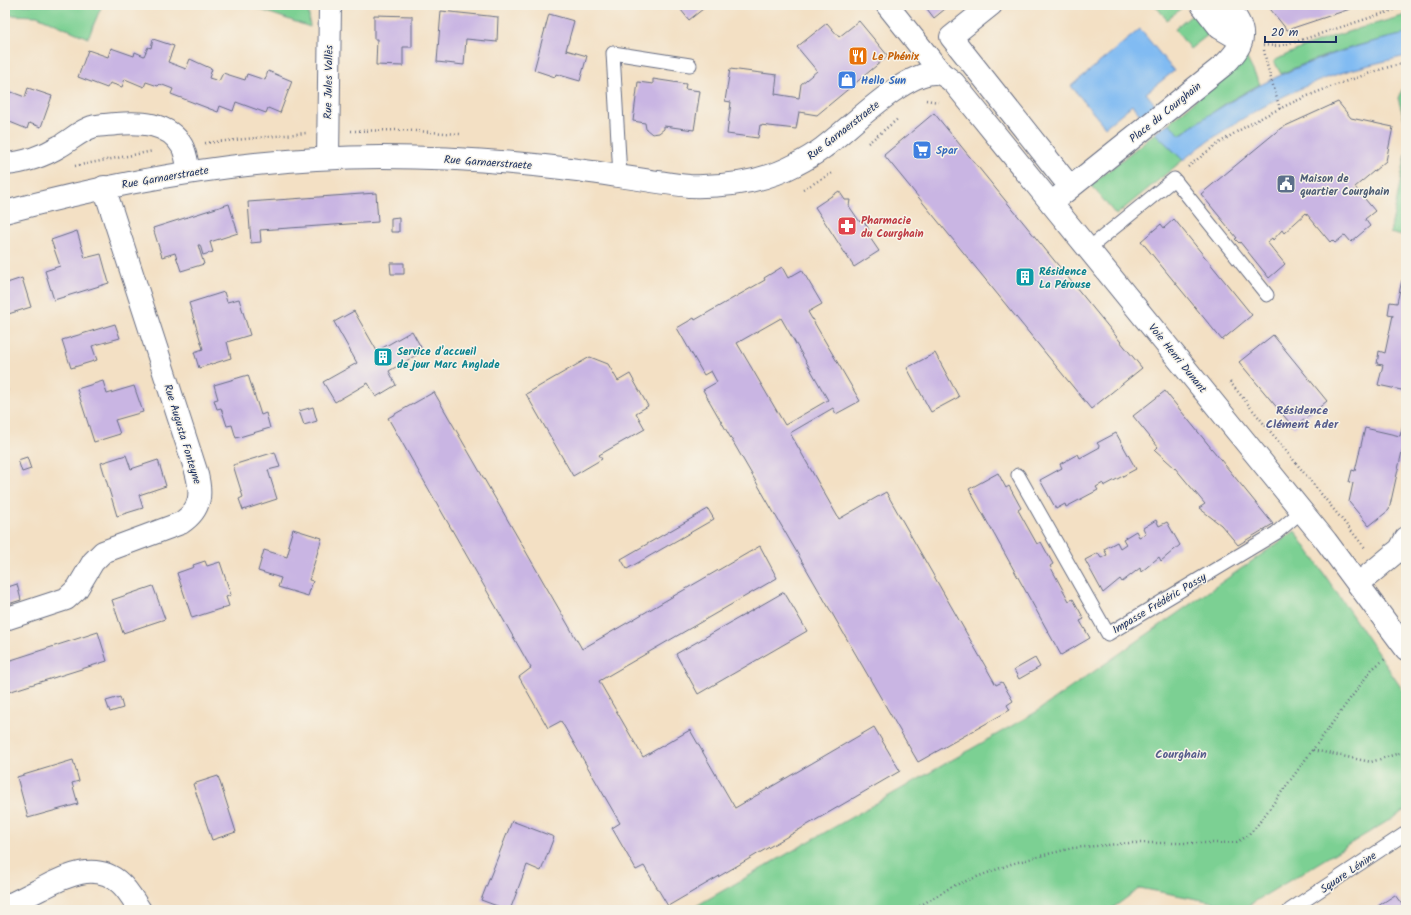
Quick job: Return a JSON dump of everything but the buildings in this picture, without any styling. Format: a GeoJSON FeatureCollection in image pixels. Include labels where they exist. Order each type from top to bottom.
{"type":"FeatureCollection","features":[{"type":"Feature","properties":{"kind":"street","name":"Rue Jules Vallès"},"geometry":{"type":"LineString","coordinates":[[328,158],[330,5]]}},
{"type":"Feature","properties":{"kind":"street","name":"Voie Henri Dunant"},"geometry":{"type":"LineString","coordinates":[[887,5],[942,74],[950,80],[966,98],[1302,511],[1404,647]]}},
{"type":"Feature","properties":{"kind":"street"},"geometry":{"type":"LineString","coordinates":[[991,5],[951,37],[1063,178]]}},
{"type":"Feature","properties":{"kind":"street"},"geometry":{"type":"LineString","coordinates":[[1202,5],[1220,28],[1237,37],[1240,24],[1227,5]]}},
{"type":"Feature","properties":{"kind":"street","name":"Place du Courghain"},"geometry":{"type":"LineString","coordinates":[[1051,203],[1225,64],[1240,46],[1237,37]]}},
{"type":"Feature","properties":{"kind":"street","name":"Rue Garnaerstraete"},"geometry":{"type":"LineString","coordinates":[[5,212],[104,187],[153,178],[252,164],[328,158],[383,157],[466,160],[561,168],[675,184],[706,186],[734,184],[767,177],[795,166],[823,148],[898,87],[928,74],[942,74]]}},
{"type":"Feature","properties":{"kind":"street"},"geometry":{"type":"LineString","coordinates":[[966,98],[986,82]]}},
{"type":"Feature","properties":{"kind":"street"},"geometry":{"type":"LineString","coordinates":[[5,164],[20,162],[47,152],[92,127],[132,122],[154,125],[172,133],[182,146],[189,172]]}},
{"type":"Feature","properties":{"kind":"street","name":"Rue Augusta Fonteyne"},"geometry":{"type":"LineString","coordinates":[[5,619],[66,599],[77,589],[93,562],[103,552],[181,523],[189,518],[199,501],[200,491],[196,470],[104,187]]}},
{"type":"Feature","properties":{"kind":"street"},"geometry":{"type":"LineString","coordinates":[[1358,584],[1395,554],[1400,549],[1406,538]]}},
{"type":"Feature","properties":{"kind":"street"},"geometry":{"type":"LineString","coordinates":[[5,907],[68,876],[88,871],[106,874],[119,882],[140,910]]}},
{"type":"Feature","properties":{"kind":"lane"},"geometry":{"type":"LineString","coordinates":[[620,176],[613,53],[690,66]]}},
{"type":"Feature","properties":{"kind":"lane"},"geometry":{"type":"LineString","coordinates":[[1088,249],[1174,179],[1267,294]]}},
{"type":"Feature","properties":{"kind":"lane","name":"Impasse Frédéric Passy"},"geometry":{"type":"LineString","coordinates":[[1018,475],[1108,634],[1276,533],[1302,511]]}},
{"type":"Feature","properties":{"kind":"lane","name":"Square Lénine"},"geometry":{"type":"LineString","coordinates":[[1290,910],[1406,833]]}},
{"type":"Feature","properties":{"kind":"path"},"geometry":{"type":"LineString","coordinates":[[1237,37],[1263,45],[1276,46],[1406,6]]}},
{"type":"Feature","properties":{"kind":"path"},"geometry":{"type":"LineString","coordinates":[[1263,45],[1267,65],[1280,109]]}},
{"type":"Feature","properties":{"kind":"path"},"geometry":{"type":"LineString","coordinates":[[1174,179],[1220,142],[1280,109],[1320,90],[1392,66],[1406,63]]}},
{"type":"Feature","properties":{"kind":"path"},"geometry":{"type":"LineString","coordinates":[[913,910],[953,886],[1011,864],[1073,848],[1130,842],[1221,844],[1237,842],[1247,836],[1256,827],[1372,669],[1404,647]]}},
{"type":"Feature","properties":{"kind":"path"},"geometry":{"type":"LineString","coordinates":[[1313,750],[1371,762],[1406,751]]}},
{"type":"Feature","properties":{"kind":"green space"},"geometry":{"type":"Polygon","coordinates":[[[5,5],[102,5],[88,38],[37,16],[5,16],[5,5]]]}},
{"type":"Feature","properties":{"kind":"green space"},"geometry":{"type":"Polygon","coordinates":[[[247,5],[308,5],[310,27],[247,5]]]}},
{"type":"Feature","properties":{"kind":"green space"},"geometry":{"type":"Polygon","coordinates":[[[1155,5],[1185,5],[1167,20],[1155,5]]]}},
{"type":"Feature","properties":{"kind":"green space"},"geometry":{"type":"Polygon","coordinates":[[[1197,11],[1213,31],[1190,49],[1175,29],[1197,11]]]}},
{"type":"Feature","properties":{"kind":"green space"},"geometry":{"type":"Polygon","coordinates":[[[1406,15],[1406,34],[1342,50],[1281,74],[1274,61],[1322,40],[1406,15]]]}},
{"type":"Feature","properties":{"kind":"green space"},"geometry":{"type":"Polygon","coordinates":[[[1246,57],[1260,84],[1228,102],[1179,135],[1169,123],[1246,57]]]}},
{"type":"Feature","properties":{"kind":"green space"},"geometry":{"type":"Polygon","coordinates":[[[1406,82],[1406,126],[1398,98],[1406,82]]]}},
{"type":"Feature","properties":{"kind":"green space"},"geometry":{"type":"Polygon","coordinates":[[[1155,133],[1183,160],[1116,215],[1091,185],[1155,133]]]}},
{"type":"Feature","properties":{"kind":"green space"},"geometry":{"type":"Polygon","coordinates":[[[1406,154],[1406,237],[1390,233],[1406,154]]]}},
{"type":"Feature","properties":{"kind":"green space"},"geometry":{"type":"Polygon","coordinates":[[[1295,531],[1406,695],[1406,810],[1244,908],[1140,888],[1110,910],[689,910],[1036,712],[1295,531]]]}},
{"type":"Feature","properties":{"kind":"water"},"geometry":{"type":"Polygon","coordinates":[[[1140,29],[1174,71],[1146,93],[1157,107],[1143,118],[1132,105],[1105,127],[1071,86],[1140,29]]]}},
{"type":"Feature","properties":{"kind":"water"},"geometry":{"type":"Polygon","coordinates":[[[1406,34],[1406,56],[1344,72],[1295,91],[1237,122],[1183,160],[1155,133],[1169,123],[1180,135],[1233,100],[1287,72],[1345,50],[1406,34]]]}},
{"type":"Feature","properties":{"kind":"place","name":"Le Phénix"},"geometry":{"type":"Point","coordinates":[858,56]}},
{"type":"Feature","properties":{"kind":"place","name":"Hello Sun"},"geometry":{"type":"Point","coordinates":[847,80]}},
{"type":"Feature","properties":{"kind":"place","name":"Spar"},"geometry":{"type":"Point","coordinates":[922,150]}},
{"type":"Feature","properties":{"kind":"place","name":"Maison de quartier Courghain"},"geometry":{"type":"Point","coordinates":[1286,184]}},
{"type":"Feature","properties":{"kind":"place","name":"Pharmacie du Courghain"},"geometry":{"type":"Point","coordinates":[847,226]}},
{"type":"Feature","properties":{"kind":"place","name":"Résidence La Pérouse"},"geometry":{"type":"Point","coordinates":[1025,277]}},
{"type":"Feature","properties":{"kind":"place","name":"Service d'accueil de jour Marc Anglade"},"geometry":{"type":"Point","coordinates":[383,357]}},
{"type":"Feature","properties":{"kind":"district","name":"Résidence Clément Ader"},"geometry":{"type":"Point","coordinates":[1302,417]}},
{"type":"Feature","properties":{"kind":"district","name":"Courghain"},"geometry":{"type":"Point","coordinates":[1181,754]}}]}
